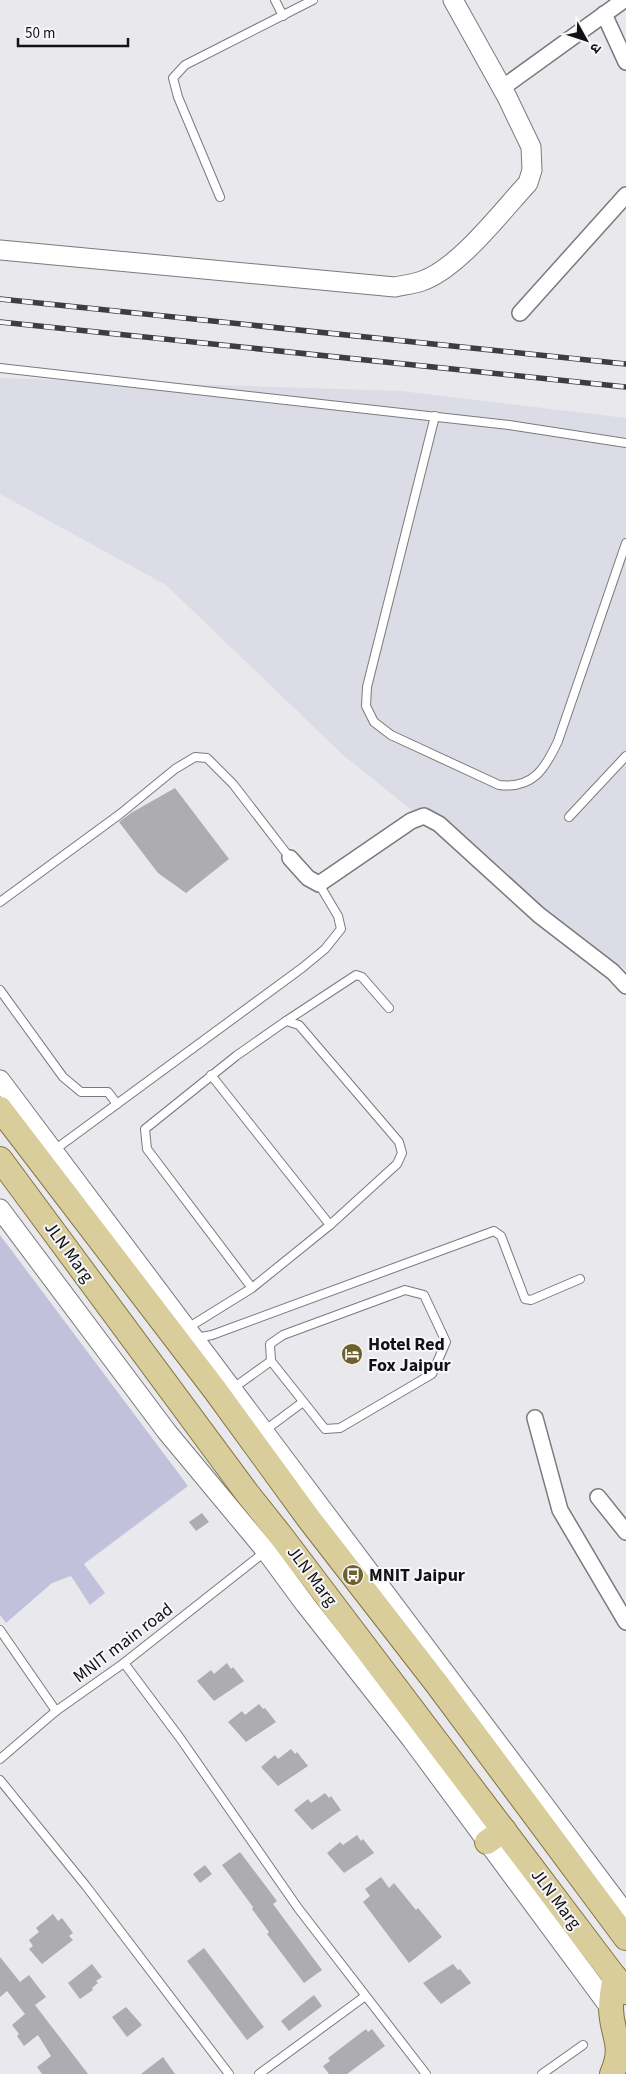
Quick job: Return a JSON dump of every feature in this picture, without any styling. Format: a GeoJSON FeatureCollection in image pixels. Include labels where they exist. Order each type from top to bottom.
{"type":"FeatureCollection","features":[{"type":"Feature","properties":{"kind":"main road","name":"JLN Marg"},"geometry":{"type":"LineString","coordinates":[[0,1109],[46,1156],[184,1337],[315,1514],[437,1684],[626,1938]]}},
{"type":"Feature","properties":{"kind":"main road","name":"JLN Marg"},"geometry":{"type":"LineString","coordinates":[[0,1159],[247,1493],[274,1544],[495,1836],[617,1993]]}},
{"type":"Feature","properties":{"kind":"main road"},"geometry":{"type":"LineString","coordinates":[[437,1684],[492,1734]]}},
{"type":"Feature","properties":{"kind":"main road"},"geometry":{"type":"LineString","coordinates":[[612,2074],[618,2060],[619,2050],[617,1993]]}},
{"type":"Feature","properties":{"kind":"street"},"geometry":{"type":"LineString","coordinates":[[0,250],[395,287],[421,282],[440,272],[467,249],[528,183],[532,170],[530,147],[502,88],[453,0]]}},
{"type":"Feature","properties":{"kind":"street"},"geometry":{"type":"LineString","coordinates":[[502,88],[624,0]]}},
{"type":"Feature","properties":{"kind":"street"},"geometry":{"type":"LineString","coordinates":[[604,14],[626,62]]}},
{"type":"Feature","properties":{"kind":"street"},"geometry":{"type":"LineString","coordinates":[[520,312],[626,195]]}},
{"type":"Feature","properties":{"kind":"street"},"geometry":{"type":"LineString","coordinates":[[290,858],[308,878],[318,884],[411,821],[424,816],[439,824],[532,909],[613,972],[626,986]]}},
{"type":"Feature","properties":{"kind":"street"},"geometry":{"type":"LineString","coordinates":[[0,1080],[46,1156]]}},
{"type":"Feature","properties":{"kind":"street"},"geometry":{"type":"LineString","coordinates":[[0,1208],[167,1432],[274,1544]]}},
{"type":"Feature","properties":{"kind":"street"},"geometry":{"type":"LineString","coordinates":[[184,1337],[231,1390],[263,1432],[315,1514],[492,1734],[626,1914]]}},
{"type":"Feature","properties":{"kind":"street"},"geometry":{"type":"LineString","coordinates":[[535,1418],[560,1510],[626,1622]]}},
{"type":"Feature","properties":{"kind":"street"},"geometry":{"type":"LineString","coordinates":[[598,1497],[626,1532]]}},
{"type":"Feature","properties":{"kind":"street"},"geometry":{"type":"LineString","coordinates":[[495,1836],[617,1993]]}},
{"type":"Feature","properties":{"kind":"lane"},"geometry":{"type":"LineString","coordinates":[[275,0],[284,16]]}},
{"type":"Feature","properties":{"kind":"lane"},"geometry":{"type":"LineString","coordinates":[[220,197],[178,97],[173,78],[186,65],[313,0]]}},
{"type":"Feature","properties":{"kind":"lane"},"geometry":{"type":"LineString","coordinates":[[0,368],[435,416],[626,443]]}},
{"type":"Feature","properties":{"kind":"lane"},"geometry":{"type":"LineString","coordinates":[[435,416],[367,687],[366,706],[374,722],[391,735],[499,785],[519,785],[538,774],[549,761],[558,741],[626,543]]}},
{"type":"Feature","properties":{"kind":"lane"},"geometry":{"type":"LineString","coordinates":[[0,902],[120,814],[175,769],[195,756],[207,758],[233,784],[290,858]]}},
{"type":"Feature","properties":{"kind":"lane"},"geometry":{"type":"LineString","coordinates":[[569,817],[626,756]]}},
{"type":"Feature","properties":{"kind":"lane"},"geometry":{"type":"LineString","coordinates":[[46,1156],[302,968],[333,940],[341,929],[338,916],[318,884]]}},
{"type":"Feature","properties":{"kind":"lane"},"geometry":{"type":"LineString","coordinates":[[252,1288],[147,1149],[145,1129],[211,1075],[286,1021],[356,975],[362,977],[389,1008]]}},
{"type":"Feature","properties":{"kind":"lane"},"geometry":{"type":"LineString","coordinates":[[0,990],[63,1077],[81,1092],[108,1092],[117,1104]]}},
{"type":"Feature","properties":{"kind":"lane"},"geometry":{"type":"LineString","coordinates":[[184,1337],[252,1288],[330,1225],[397,1164],[402,1152],[398,1142],[299,1025],[286,1021]]}},
{"type":"Feature","properties":{"kind":"lane"},"geometry":{"type":"LineString","coordinates":[[211,1075],[330,1225]]}},
{"type":"Feature","properties":{"kind":"lane"},"geometry":{"type":"LineString","coordinates":[[184,1337],[229,1328],[494,1232],[501,1236],[525,1299],[532,1300],[580,1279]]}},
{"type":"Feature","properties":{"kind":"lane"},"geometry":{"type":"LineString","coordinates":[[405,1290],[424,1295],[446,1342],[432,1374],[340,1428],[325,1429],[303,1402],[271,1361],[270,1344],[283,1335],[405,1290]]}},
{"type":"Feature","properties":{"kind":"lane"},"geometry":{"type":"LineString","coordinates":[[231,1390],[271,1361]]}},
{"type":"Feature","properties":{"kind":"lane"},"geometry":{"type":"LineString","coordinates":[[263,1432],[303,1402]]}},
{"type":"Feature","properties":{"kind":"lane","name":"MNIT main road"},"geometry":{"type":"LineString","coordinates":[[0,1759],[56,1712],[124,1663],[274,1544]]}},
{"type":"Feature","properties":{"kind":"lane"},"geometry":{"type":"LineString","coordinates":[[0,1630],[56,1712]]}},
{"type":"Feature","properties":{"kind":"lane"},"geometry":{"type":"LineString","coordinates":[[124,1663],[180,1738],[298,1908],[364,1997],[426,2074]]}},
{"type":"Feature","properties":{"kind":"lane"},"geometry":{"type":"LineString","coordinates":[[0,1780],[86,1886],[229,2074]]}},
{"type":"Feature","properties":{"kind":"lane"},"geometry":{"type":"LineString","coordinates":[[259,2074],[364,1997]]}},
{"type":"Feature","properties":{"kind":"lane"},"geometry":{"type":"LineString","coordinates":[[542,2074],[583,2045]]}},
{"type":"Feature","properties":{"kind":"shaded area"},"geometry":{"type":"Polygon","coordinates":[[[0,378],[401,391],[626,418],[626,970],[515,893],[343,755],[166,585],[0,494],[0,378]]]}},
{"type":"Feature","properties":{"kind":"shaded area"},"geometry":{"type":"Polygon","coordinates":[[[0,1235],[188,1486],[84,1564],[105,1593],[90,1605],[71,1576],[52,1583],[6,1623],[0,1615],[0,1235]]]}},
{"type":"Feature","properties":{"kind":"building"},"geometry":{"type":"Polygon","coordinates":[[[175,788],[229,859],[186,893],[158,873],[119,822],[175,788]]]}},
{"type":"Feature","properties":{"kind":"building"},"geometry":{"type":"Polygon","coordinates":[[[202,1513],[209,1522],[196,1531],[189,1522],[202,1513]]]}},
{"type":"Feature","properties":{"kind":"building"},"geometry":{"type":"Polygon","coordinates":[[[227,1663],[231,1669],[233,1667],[244,1681],[214,1701],[197,1681],[211,1670],[214,1674],[227,1663]]]}},
{"type":"Feature","properties":{"kind":"building"},"geometry":{"type":"Polygon","coordinates":[[[259,1704],[263,1709],[265,1708],[276,1722],[246,1742],[228,1722],[242,1711],[245,1715],[259,1704]]]}},
{"type":"Feature","properties":{"kind":"building"},"geometry":{"type":"Polygon","coordinates":[[[291,1749],[295,1754],[297,1752],[308,1766],[278,1786],[261,1767],[275,1755],[278,1759],[291,1749]]]}},
{"type":"Feature","properties":{"kind":"building"},"geometry":{"type":"Polygon","coordinates":[[[325,1793],[329,1798],[331,1796],[341,1810],[312,1830],[294,1810],[308,1799],[311,1803],[325,1793]]]}},
{"type":"Feature","properties":{"kind":"building"},"geometry":{"type":"Polygon","coordinates":[[[357,1835],[361,1841],[363,1839],[374,1853],[344,1873],[327,1853],[340,1842],[343,1845],[357,1835]]]}},
{"type":"Feature","properties":{"kind":"building"},"geometry":{"type":"Polygon","coordinates":[[[240,1852],[277,1901],[273,1904],[322,1970],[304,1983],[267,1934],[269,1932],[252,1909],[253,1907],[222,1865],[240,1852]]]}},
{"type":"Feature","properties":{"kind":"building"},"geometry":{"type":"Polygon","coordinates":[[[205,1865],[212,1874],[200,1883],[193,1874],[205,1865]]]}},
{"type":"Feature","properties":{"kind":"building"},"geometry":{"type":"Polygon","coordinates":[[[381,1877],[389,1888],[394,1883],[442,1937],[409,1963],[363,1902],[370,1896],[365,1889],[381,1877]]]}},
{"type":"Feature","properties":{"kind":"building"},"geometry":{"type":"Polygon","coordinates":[[[53,1914],[58,1921],[62,1918],[73,1933],[69,1936],[73,1940],[42,1964],[29,1949],[33,1946],[29,1940],[39,1932],[36,1928],[53,1914]]]}},
{"type":"Feature","properties":{"kind":"building"},"geometry":{"type":"Polygon","coordinates":[[[204,1948],[264,2027],[247,2040],[187,1961],[204,1948]]]}},
{"type":"Feature","properties":{"kind":"building"},"geometry":{"type":"Polygon","coordinates":[[[0,1957],[20,1982],[29,1975],[46,1997],[35,2005],[88,2074],[42,2074],[37,2067],[51,2056],[38,2035],[24,2046],[17,2036],[19,2034],[12,2025],[25,2014],[7,1991],[0,1997],[0,1957]]]}},
{"type":"Feature","properties":{"kind":"building"},"geometry":{"type":"Polygon","coordinates":[[[92,1964],[102,1977],[96,1981],[98,1983],[92,1988],[93,1990],[80,1999],[68,1983],[92,1964]]]}},
{"type":"Feature","properties":{"kind":"building"},"geometry":{"type":"Polygon","coordinates":[[[453,1964],[458,1970],[460,1969],[471,1983],[441,2004],[423,1983],[453,1964]]]}},
{"type":"Feature","properties":{"kind":"building"},"geometry":{"type":"Polygon","coordinates":[[[314,1995],[322,2006],[289,2031],[281,2021],[314,1995]]]}},
{"type":"Feature","properties":{"kind":"building"},"geometry":{"type":"Polygon","coordinates":[[[126,2007],[142,2025],[127,2037],[112,2017],[126,2007]]]}},
{"type":"Feature","properties":{"kind":"building"},"geometry":{"type":"Polygon","coordinates":[[[366,2029],[368,2032],[372,2029],[385,2046],[347,2074],[329,2074],[323,2066],[330,2061],[328,2058],[366,2029]]]}},
{"type":"Feature","properties":{"kind":"building"},"geometry":{"type":"Polygon","coordinates":[[[163,2057],[175,2074],[141,2074],[163,2057]]]}},
{"type":"Feature","properties":{"kind":"railway"},"geometry":{"type":"LineString","coordinates":[[0,299],[626,364]]}},
{"type":"Feature","properties":{"kind":"railway"},"geometry":{"type":"LineString","coordinates":[[0,322],[626,387]]}},
{"type":"Feature","properties":{"kind":"place","name":"Hotel Red Fox Jaipur"},"geometry":{"type":"Point","coordinates":[352,1354]}},
{"type":"Feature","properties":{"kind":"place","name":"MNIT Jaipur"},"geometry":{"type":"Point","coordinates":[353,1575]}}]}
